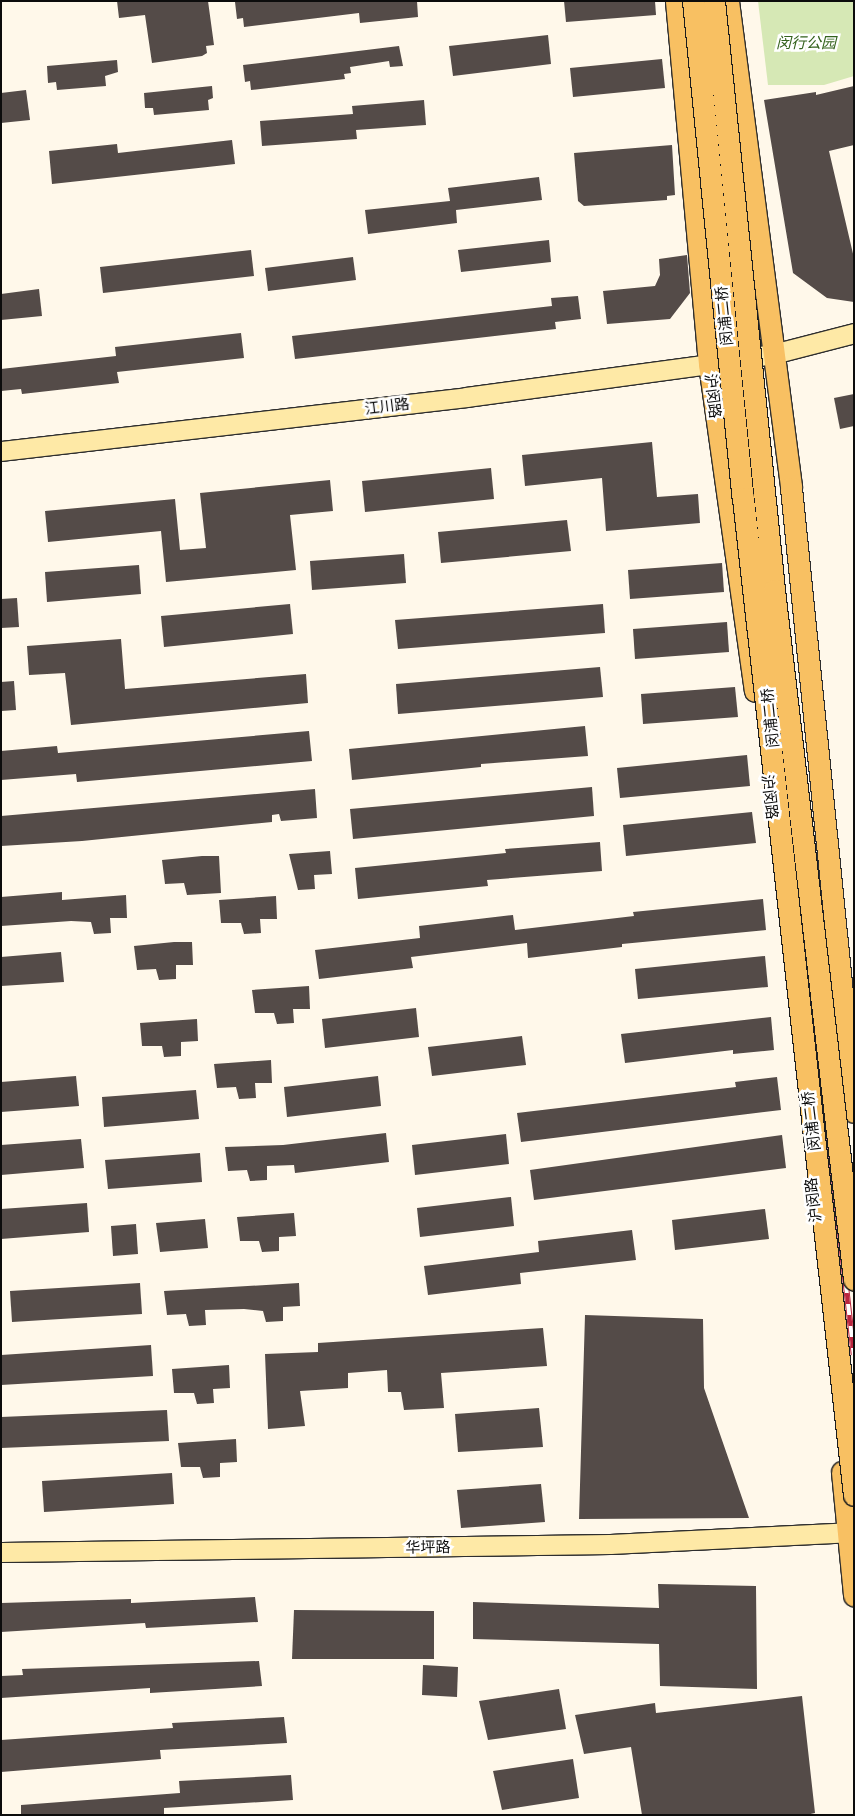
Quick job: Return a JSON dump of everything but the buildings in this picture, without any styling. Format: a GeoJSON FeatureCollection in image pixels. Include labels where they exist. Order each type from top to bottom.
{"type":"FeatureCollection","features":[{"type":"Feature","properties":{"kind":"main road","name":"沪闵路"},"geometry":{"type":"LineString","coordinates":[[676,1],[709,364],[780,872],[851,1532],[854,1595]]}},
{"type":"Feature","properties":{"kind":"main road","name":"闵浦二桥"},"geometry":{"type":"LineString","coordinates":[[693,1],[743,498],[854,1495]]}},
{"type":"Feature","properties":{"kind":"main road","name":"闵浦二桥"},"geometry":{"type":"LineString","coordinates":[[714,1],[772,571],[854,1280]]}},
{"type":"Feature","properties":{"kind":"main road"},"geometry":{"type":"LineString","coordinates":[[728,1],[790,488],[854,1112]]}},
{"type":"Feature","properties":{"kind":"main road","name":"江川路"},"geometry":{"type":"LineString","coordinates":[[1,451],[466,397],[709,364],[772,354],[854,332]]}},
{"type":"Feature","properties":{"kind":"main road","name":"华坪路"},"geometry":{"type":"LineString","coordinates":[[1,1552],[610,1544],[725,1541],[851,1532]]}},
{"type":"Feature","properties":{"kind":"green space","name":"闵行公园"},"geometry":{"type":"Polygon","coordinates":[[[758,1],[854,1],[854,76],[824,85],[768,85],[758,1]]]}},
{"type":"Feature","properties":{"kind":"railway"},"geometry":{"type":"LineString","coordinates":[[699,1],[758,584],[854,1444]]}},
{"type":"Feature","properties":{"kind":"railway"},"geometry":{"type":"LineString","coordinates":[[708,1],[767,583],[854,1355]]}}]}
